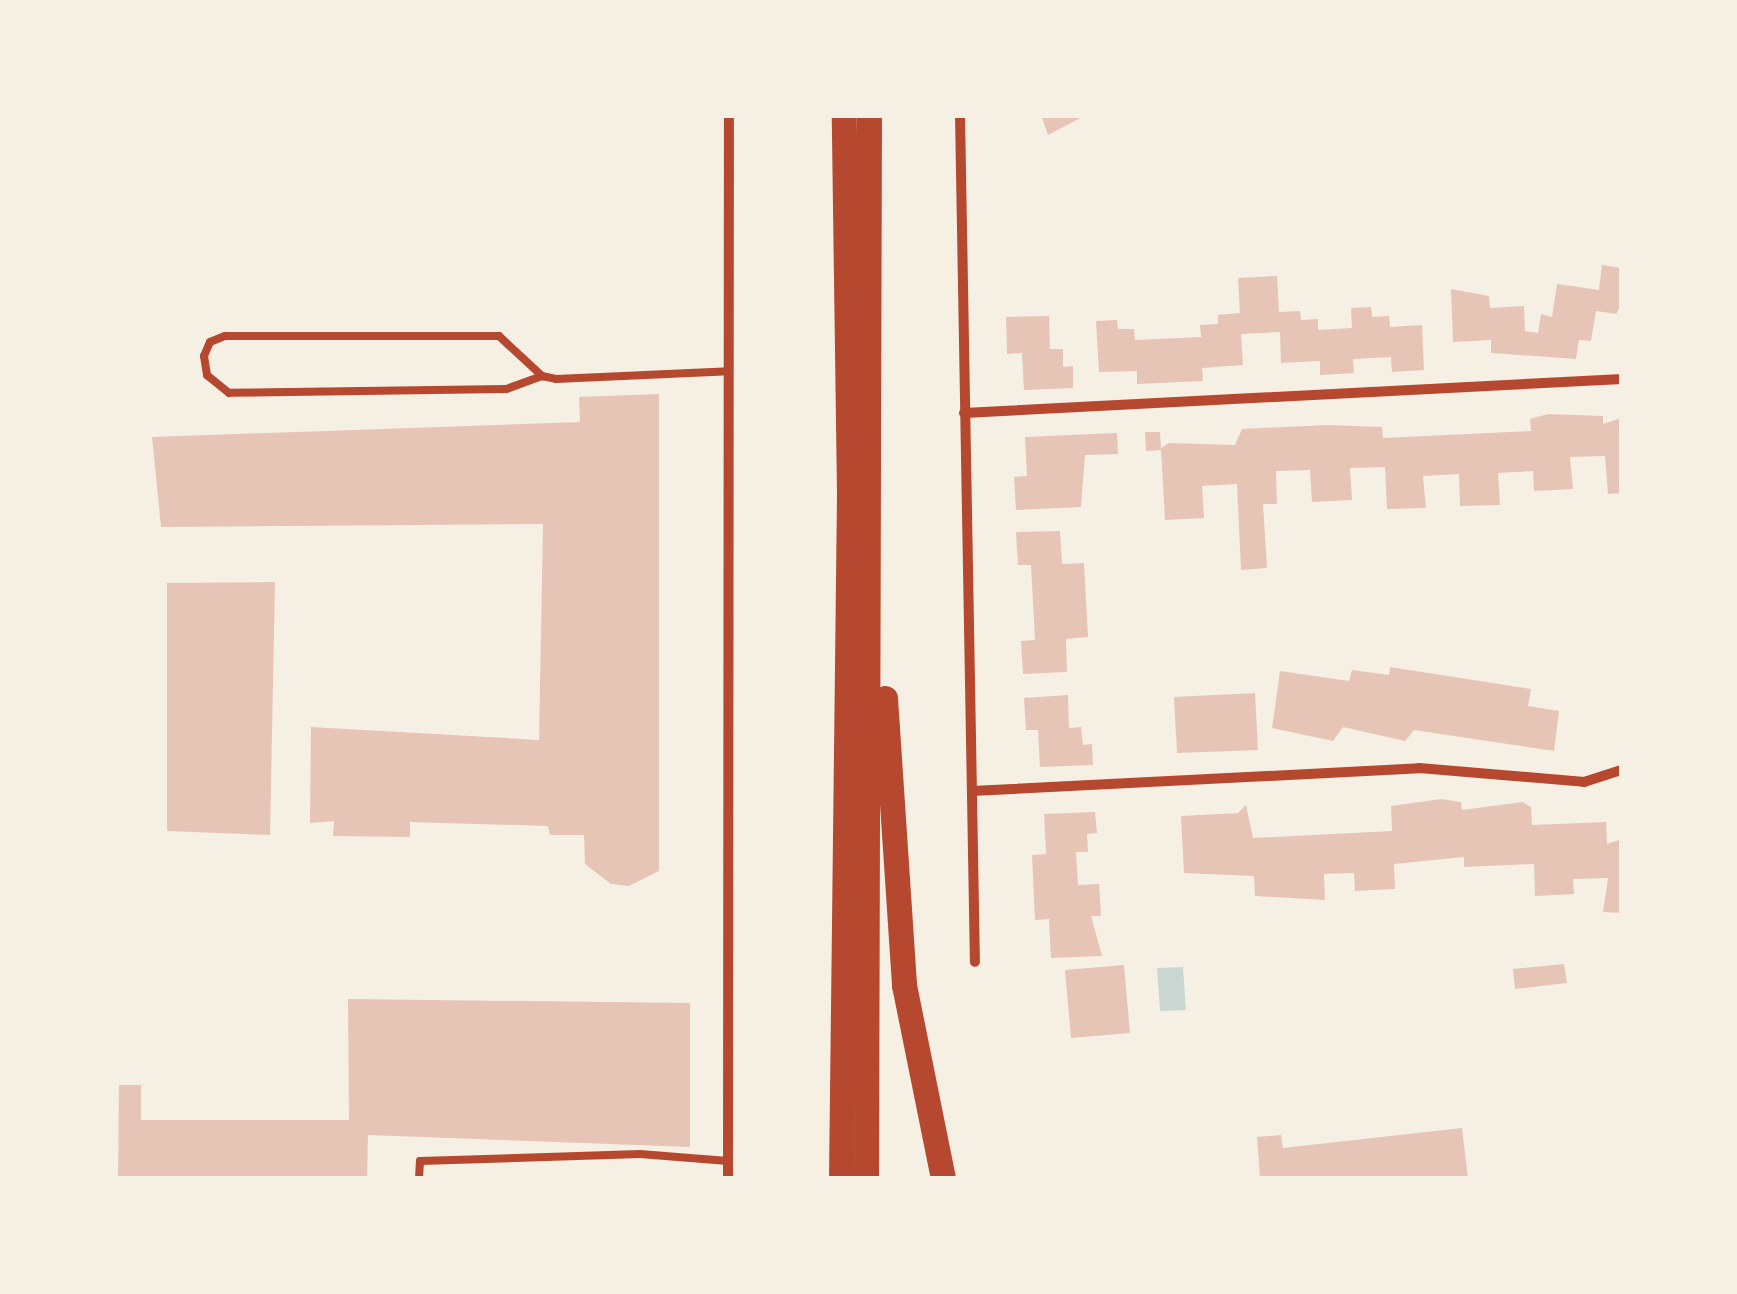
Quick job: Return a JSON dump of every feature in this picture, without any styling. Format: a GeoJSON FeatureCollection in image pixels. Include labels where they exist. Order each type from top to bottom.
{"type":"FeatureCollection","features":[{"type":"Feature","properties":{"kind":"main road"},"geometry":{"type":"LineString","coordinates":[[841,1179],[849,493],[844,115]]}},
{"type":"Feature","properties":{"kind":"main road"},"geometry":{"type":"LineString","coordinates":[[866,1179],[871,494],[869,115]]}},
{"type":"Feature","properties":{"kind":"main road"},"geometry":{"type":"LineString","coordinates":[[871,494],[904,984],[944,1179]]}},
{"type":"Feature","properties":{"kind":"street"},"geometry":{"type":"LineString","coordinates":[[728,1179],[729,115]]}},
{"type":"Feature","properties":{"kind":"street"},"geometry":{"type":"LineString","coordinates":[[960,115],[975,962]]}},
{"type":"Feature","properties":{"kind":"street"},"geometry":{"type":"LineString","coordinates":[[964,413],[1622,380]]}},
{"type":"Feature","properties":{"kind":"street"},"geometry":{"type":"LineString","coordinates":[[972,792],[1419,768],[1584,782],[1622,770]]}},
{"type":"Feature","properties":{"kind":"lane"},"geometry":{"type":"LineString","coordinates":[[542,376],[499,336],[225,336],[210,342],[204,356],[207,375],[229,393],[506,389],[542,376],[729,371]]}},
{"type":"Feature","properties":{"kind":"lane"},"geometry":{"type":"LineString","coordinates":[[419,1179],[420,1162],[640,1154],[684,1162],[728,1160]]}},
{"type":"Feature","properties":{"kind":"shaded area"},"geometry":{"type":"Polygon","coordinates":[[[1183,967],[1186,1010],[1160,1011],[1157,968],[1183,967]]]}},
{"type":"Feature","properties":{"kind":"building"},"geometry":{"type":"Polygon","coordinates":[[[1041,115],[1086,115],[1048,135],[1041,115]]]}},
{"type":"Feature","properties":{"kind":"building"},"geometry":{"type":"Polygon","coordinates":[[[1602,265],[1622,268],[1622,303],[1616,314],[1596,311],[1591,341],[1579,340],[1576,359],[1491,353],[1491,340],[1453,342],[1451,289],[1489,296],[1490,308],[1524,306],[1525,331],[1538,333],[1541,314],[1552,317],[1557,284],[1599,290],[1602,265]]]}},
{"type":"Feature","properties":{"kind":"building"},"geometry":{"type":"Polygon","coordinates":[[[1277,276],[1279,312],[1300,311],[1301,320],[1318,319],[1318,330],[1352,328],[1351,308],[1371,307],[1372,317],[1389,316],[1390,327],[1422,325],[1424,370],[1392,372],[1391,357],[1353,359],[1354,373],[1320,375],[1320,361],[1281,363],[1280,332],[1241,334],[1243,365],[1202,368],[1203,381],[1137,384],[1137,371],[1099,372],[1096,321],[1117,320],[1118,329],[1134,329],[1135,340],[1201,337],[1200,325],[1218,324],[1218,315],[1240,313],[1238,278],[1277,276]]]}},
{"type":"Feature","properties":{"kind":"building"},"geometry":{"type":"Polygon","coordinates":[[[1049,316],[1050,349],[1063,349],[1063,367],[1073,366],[1073,388],[1024,390],[1022,353],[1007,354],[1006,317],[1049,316]]]}},
{"type":"Feature","properties":{"kind":"building"},"geometry":{"type":"Polygon","coordinates":[[[659,394],[659,871],[629,886],[611,884],[585,864],[584,835],[550,835],[548,826],[410,822],[410,837],[333,836],[334,821],[310,823],[311,727],[539,740],[543,524],[161,527],[152,437],[580,422],[579,397],[659,394]]]}},
{"type":"Feature","properties":{"kind":"building"},"geometry":{"type":"Polygon","coordinates":[[[1548,414],[1603,416],[1603,424],[1621,418],[1622,493],[1608,494],[1605,456],[1570,457],[1573,489],[1534,491],[1533,471],[1498,473],[1500,505],[1460,506],[1459,474],[1423,476],[1426,508],[1387,509],[1385,467],[1350,468],[1352,500],[1312,502],[1310,470],[1276,471],[1277,504],[1263,504],[1267,568],[1241,570],[1237,484],[1202,486],[1204,518],[1165,520],[1161,448],[1169,443],[1235,445],[1242,429],[1327,425],[1382,427],[1383,438],[1531,431],[1530,419],[1548,414]]]}},
{"type":"Feature","properties":{"kind":"building"},"geometry":{"type":"Polygon","coordinates":[[[1145,432],[1160,432],[1161,450],[1146,451],[1145,432]]]}},
{"type":"Feature","properties":{"kind":"building"},"geometry":{"type":"Polygon","coordinates":[[[1117,433],[1118,454],[1085,455],[1081,507],[1016,510],[1014,477],[1027,476],[1025,437],[1117,433]]]}},
{"type":"Feature","properties":{"kind":"building"},"geometry":{"type":"Polygon","coordinates":[[[1060,531],[1062,564],[1084,563],[1088,637],[1066,639],[1067,672],[1023,674],[1021,641],[1035,640],[1031,565],[1018,565],[1016,532],[1060,531]]]}},
{"type":"Feature","properties":{"kind":"building"},"geometry":{"type":"Polygon","coordinates":[[[275,582],[270,835],[167,831],[167,583],[275,582]]]}},
{"type":"Feature","properties":{"kind":"building"},"geometry":{"type":"Polygon","coordinates":[[[1390,667],[1531,689],[1528,706],[1559,711],[1554,751],[1414,730],[1405,741],[1343,727],[1333,741],[1272,728],[1280,671],[1349,681],[1352,670],[1389,675],[1390,667]]]}},
{"type":"Feature","properties":{"kind":"building"},"geometry":{"type":"Polygon","coordinates":[[[1255,693],[1258,750],[1177,753],[1174,697],[1255,693]]]}},
{"type":"Feature","properties":{"kind":"building"},"geometry":{"type":"Polygon","coordinates":[[[1068,695],[1069,728],[1081,727],[1083,745],[1092,744],[1093,765],[1040,767],[1038,730],[1026,730],[1024,698],[1068,695]]]}},
{"type":"Feature","properties":{"kind":"building"},"geometry":{"type":"Polygon","coordinates":[[[1441,799],[1461,802],[1462,810],[1523,802],[1531,807],[1532,825],[1606,822],[1607,844],[1622,839],[1622,913],[1603,912],[1608,878],[1573,879],[1574,894],[1535,896],[1534,864],[1464,867],[1464,857],[1394,864],[1395,889],[1355,891],[1354,873],[1324,874],[1325,900],[1255,896],[1254,876],[1184,873],[1181,816],[1238,813],[1246,805],[1253,838],[1392,831],[1391,806],[1441,799]]]}},
{"type":"Feature","properties":{"kind":"building"},"geometry":{"type":"Polygon","coordinates":[[[1095,812],[1097,833],[1087,834],[1088,852],[1076,852],[1078,885],[1099,884],[1101,916],[1091,916],[1102,956],[1051,958],[1049,919],[1035,920],[1032,855],[1046,854],[1044,814],[1095,812]]]}},
{"type":"Feature","properties":{"kind":"building"},"geometry":{"type":"Polygon","coordinates":[[[1564,964],[1567,983],[1515,989],[1513,969],[1564,964]]]}},
{"type":"Feature","properties":{"kind":"building"},"geometry":{"type":"Polygon","coordinates":[[[1124,965],[1130,1033],[1071,1038],[1065,970],[1124,965]]]}},
{"type":"Feature","properties":{"kind":"building"},"geometry":{"type":"Polygon","coordinates":[[[348,999],[690,1003],[690,1147],[368,1135],[367,1179],[118,1179],[119,1085],[141,1085],[141,1120],[349,1120],[348,999]]]}},
{"type":"Feature","properties":{"kind":"building"},"geometry":{"type":"Polygon","coordinates":[[[1462,1128],[1468,1179],[1260,1179],[1257,1137],[1281,1135],[1283,1148],[1462,1128]]]}}]}
